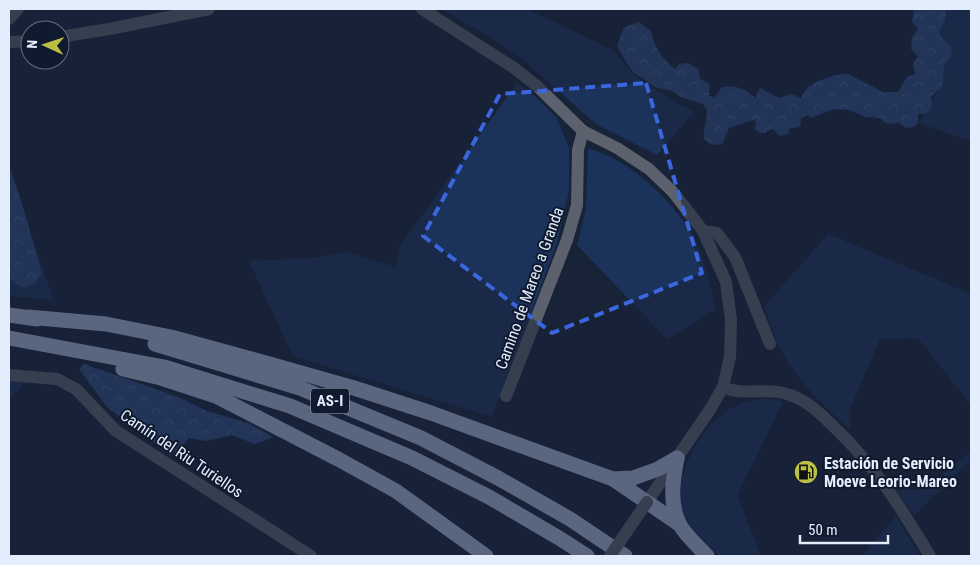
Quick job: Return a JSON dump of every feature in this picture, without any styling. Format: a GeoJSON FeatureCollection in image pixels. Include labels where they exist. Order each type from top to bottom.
{"type":"FeatureCollection","features":[{"type":"Feature","properties":{"kind":"highway","name":"AS-I"},"geometry":{"type":"LineString","coordinates":[[9,315],[28,317],[167,347],[300,388],[421,438],[570,518],[624,556]]}},
{"type":"Feature","properties":{"kind":"highway"},"geometry":{"type":"LineString","coordinates":[[28,317],[106,324],[172,337],[354,388],[432,413],[612,478],[679,524],[707,556]]}},
{"type":"Feature","properties":{"kind":"highway","name":"AS-I"},"geometry":{"type":"LineString","coordinates":[[9,338],[164,367],[290,406],[412,458],[480,492],[587,556]]}},
{"type":"Feature","properties":{"kind":"highway"},"geometry":{"type":"LineString","coordinates":[[26,340],[102,363],[161,378],[216,396],[396,491],[486,556]]}},
{"type":"Feature","properties":{"kind":"highway"},"geometry":{"type":"LineString","coordinates":[[612,478],[633,478],[658,469],[677,458]]}},
{"type":"Feature","properties":{"kind":"highway"},"geometry":{"type":"LineString","coordinates":[[677,458],[672,482],[679,524]]}},
{"type":"Feature","properties":{"kind":"street"},"geometry":{"type":"LineString","coordinates":[[9,18],[18,9]]}},
{"type":"Feature","properties":{"kind":"street"},"geometry":{"type":"LineString","coordinates":[[70,35],[209,9]]}},
{"type":"Feature","properties":{"kind":"street"},"geometry":{"type":"LineString","coordinates":[[422,9],[514,68],[537,86],[583,130],[617,148],[649,169],[674,193],[703,232],[726,282],[731,320],[730,357],[722,387],[711,408],[610,556]]}},
{"type":"Feature","properties":{"kind":"street","name":"Camino de Mareo a Granda"},"geometry":{"type":"LineString","coordinates":[[506,396],[567,240],[576,205],[578,150],[583,130]]}},
{"type":"Feature","properties":{"kind":"street"},"geometry":{"type":"LineString","coordinates":[[703,232],[717,234],[735,257],[770,344]]}},
{"type":"Feature","properties":{"kind":"street","name":"Camín del Riu Turiellos"},"geometry":{"type":"LineString","coordinates":[[9,375],[57,378],[76,388],[116,431],[310,556]]}},
{"type":"Feature","properties":{"kind":"street"},"geometry":{"type":"LineString","coordinates":[[722,387],[732,391],[773,391],[790,394],[816,409],[874,469],[900,505],[930,556]]}},
{"type":"Feature","properties":{"kind":"highlighted area"},"geometry":{"type":"Polygon","coordinates":[[[646,83],[702,273],[552,333],[423,236],[500,94],[646,83]]]}},
{"type":"Feature","properties":{"kind":"shaded area"},"geometry":{"type":"Polygon","coordinates":[[[441,9],[527,9],[613,50],[635,76],[678,104],[695,111],[657,155],[596,124],[520,57],[441,9]]]}},
{"type":"Feature","properties":{"kind":"shaded area"},"geometry":{"type":"Polygon","coordinates":[[[932,9],[971,9],[971,141],[919,123],[937,92],[942,75],[932,9]]]}},
{"type":"Feature","properties":{"kind":"shaded area"},"geometry":{"type":"Polygon","coordinates":[[[517,83],[536,97],[556,117],[569,147],[569,191],[557,243],[492,417],[293,356],[249,261],[313,258],[346,252],[396,267],[400,246],[517,83]]]}},
{"type":"Feature","properties":{"kind":"shaded area"},"geometry":{"type":"Polygon","coordinates":[[[588,148],[613,158],[636,173],[658,192],[678,213],[693,236],[701,253],[716,309],[667,339],[577,245],[586,208],[588,148]]]}},
{"type":"Feature","properties":{"kind":"shaded area"},"geometry":{"type":"Polygon","coordinates":[[[9,173],[54,300],[9,296],[9,173]]]}},
{"type":"Feature","properties":{"kind":"shaded area"},"geometry":{"type":"Polygon","coordinates":[[[828,234],[971,294],[971,405],[918,338],[880,339],[850,409],[850,429],[803,383],[781,350],[764,307],[828,234]]]}},
{"type":"Feature","properties":{"kind":"shaded area"},"geometry":{"type":"Polygon","coordinates":[[[9,380],[25,382],[9,400],[9,380]]]}},
{"type":"Feature","properties":{"kind":"shaded area"},"geometry":{"type":"Polygon","coordinates":[[[768,398],[783,402],[737,495],[761,556],[719,556],[696,532],[681,511],[679,490],[683,475],[698,442],[721,415],[742,403],[768,398]]]}},
{"type":"Feature","properties":{"kind":"shaded area"},"geometry":{"type":"Polygon","coordinates":[[[971,451],[971,460],[914,515],[896,490],[924,490],[971,451]]]}},
{"type":"Feature","properties":{"kind":"shaded area"},"geometry":{"type":"Polygon","coordinates":[[[896,516],[920,556],[862,556],[896,516]]]}},
{"type":"Feature","properties":{"kind":"green space"},"geometry":{"type":"Polygon","coordinates":[[[914,9],[946,9],[945,20],[939,32],[942,38],[951,46],[952,54],[945,62],[942,86],[931,97],[932,108],[927,113],[918,114],[918,123],[914,127],[906,128],[898,122],[893,124],[885,123],[880,118],[866,117],[849,110],[837,109],[811,118],[807,115],[801,118],[800,127],[790,128],[788,134],[780,136],[773,129],[760,133],[755,129],[756,122],[753,120],[729,128],[722,144],[712,145],[704,139],[707,110],[703,104],[681,97],[670,90],[651,85],[634,73],[617,46],[624,27],[639,22],[651,31],[656,48],[666,61],[675,69],[679,64],[688,63],[698,69],[700,78],[710,85],[709,96],[715,97],[722,87],[732,86],[744,90],[755,98],[760,88],[779,98],[791,94],[801,98],[807,88],[816,82],[835,75],[848,74],[883,92],[898,92],[907,77],[915,74],[913,64],[918,56],[911,49],[912,38],[918,29],[912,22],[914,9]]]}},
{"type":"Feature","properties":{"kind":"green space"},"geometry":{"type":"Polygon","coordinates":[[[9,165],[42,274],[34,284],[24,287],[16,284],[9,277],[9,165]]]}},
{"type":"Feature","properties":{"kind":"green space"},"geometry":{"type":"Polygon","coordinates":[[[84,364],[178,397],[207,411],[248,423],[273,437],[255,444],[232,435],[206,441],[189,438],[180,449],[170,455],[107,407],[79,369],[84,364]]]}},
{"type":"Feature","properties":{"kind":"place","name":"Estación de Servicio Moeve Leorio-Mareo"},"geometry":{"type":"Point","coordinates":[806,472]}}]}
